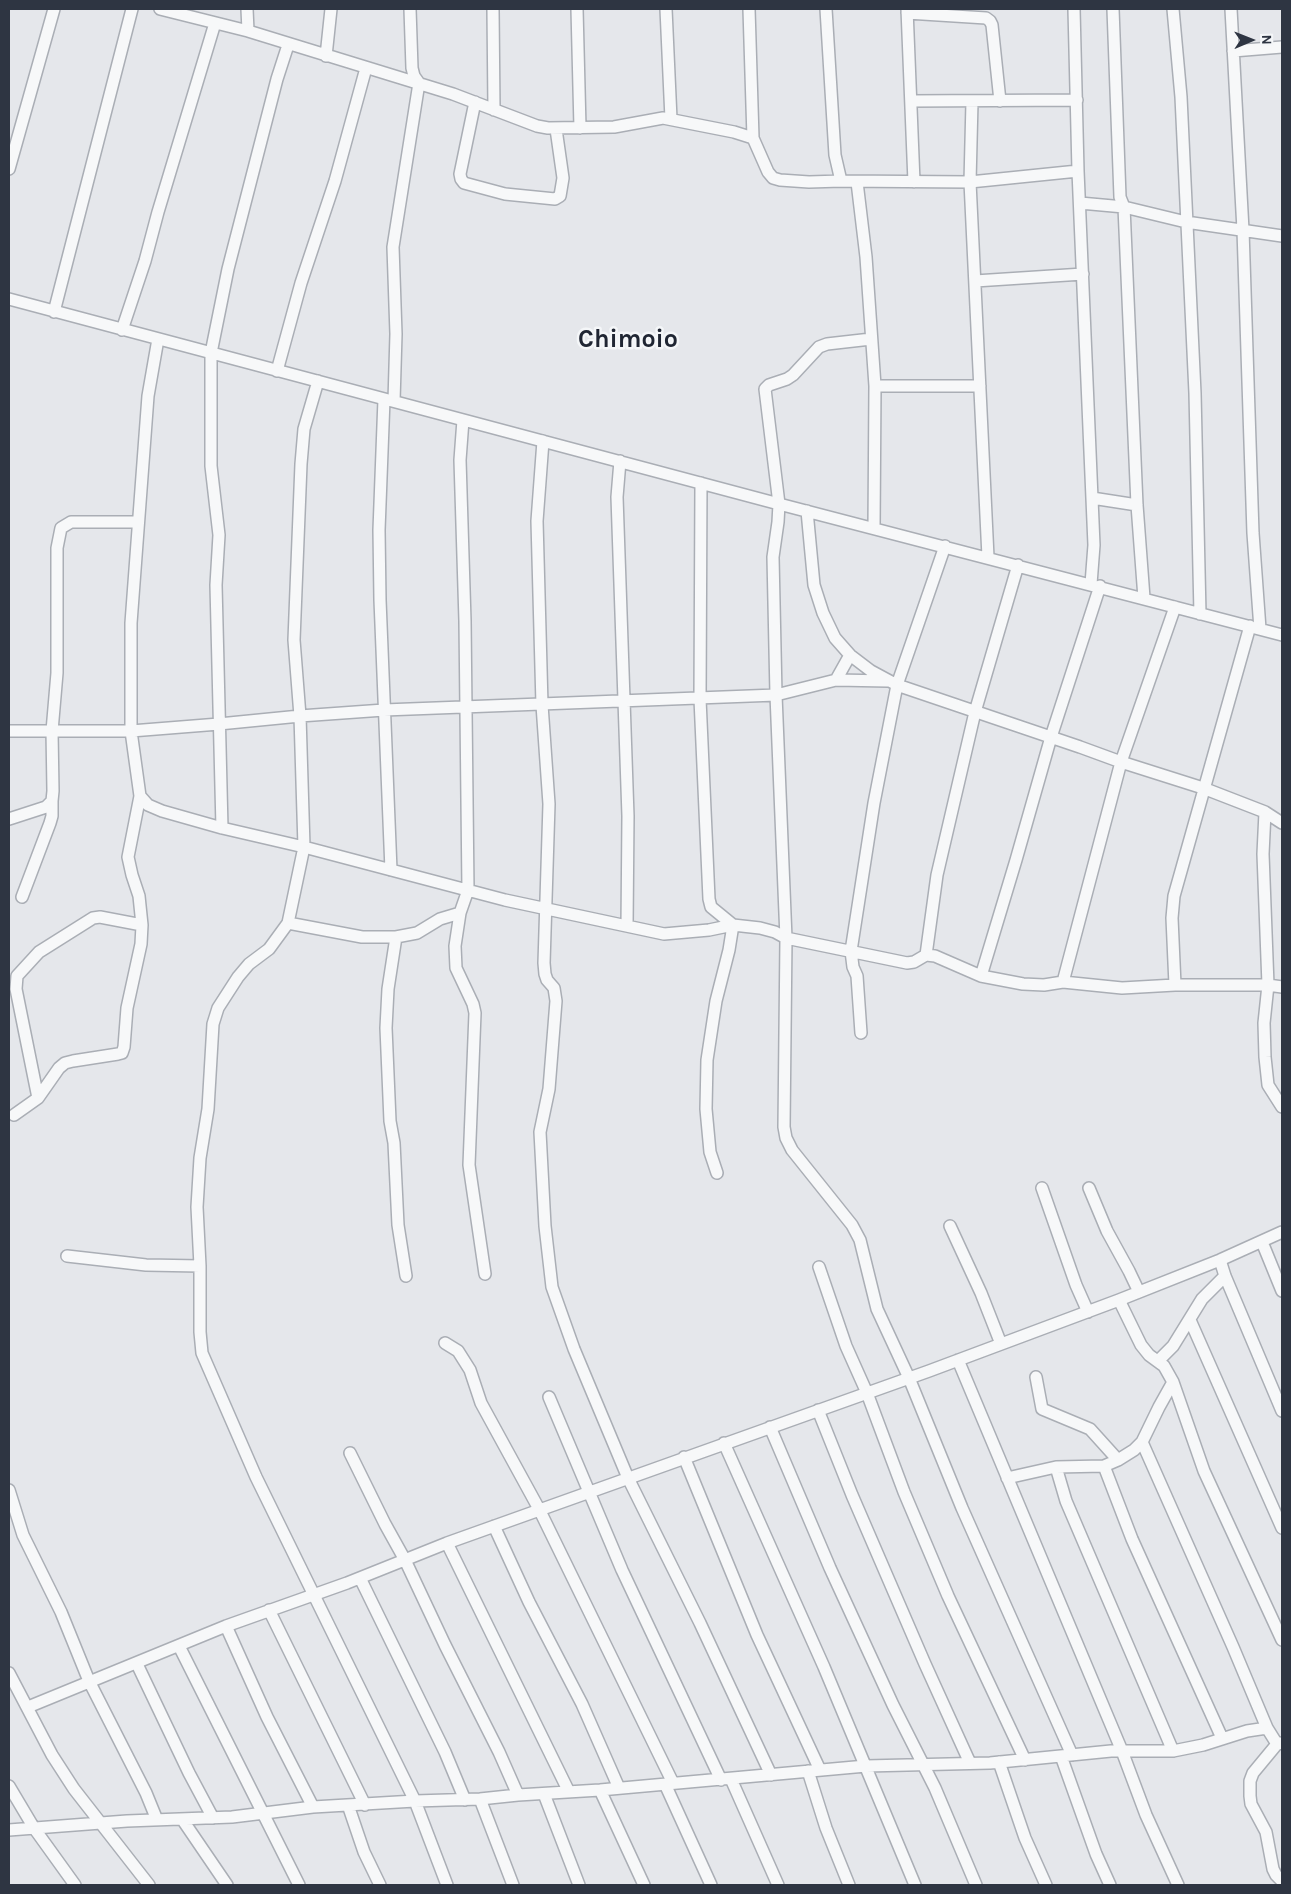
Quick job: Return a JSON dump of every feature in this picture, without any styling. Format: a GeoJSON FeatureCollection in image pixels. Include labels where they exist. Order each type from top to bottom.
{"type":"FeatureCollection","features":[{"type":"Feature","properties":{"kind":"street"},"geometry":{"type":"LineString","coordinates":[[9,169],[54,9]]}},
{"type":"Feature","properties":{"kind":"street"},"geometry":{"type":"LineString","coordinates":[[54,312],[132,9]]}},
{"type":"Feature","properties":{"kind":"street"},"geometry":{"type":"LineString","coordinates":[[160,9],[248,31],[419,84],[475,102],[537,126],[556,129],[614,127],[663,118],[753,138]]}},
{"type":"Feature","properties":{"kind":"street"},"geometry":{"type":"LineString","coordinates":[[247,9],[248,31]]}},
{"type":"Feature","properties":{"kind":"street"},"geometry":{"type":"LineString","coordinates":[[326,56],[331,9]]}},
{"type":"Feature","properties":{"kind":"street"},"geometry":{"type":"LineString","coordinates":[[391,870],[379,530],[396,334],[394,247],[419,84],[412,68],[410,9]]}},
{"type":"Feature","properties":{"kind":"street"},"geometry":{"type":"LineString","coordinates":[[493,9],[494,110]]}},
{"type":"Feature","properties":{"kind":"street"},"geometry":{"type":"LineString","coordinates":[[577,9],[580,128]]}},
{"type":"Feature","properties":{"kind":"street"},"geometry":{"type":"LineString","coordinates":[[666,9],[671,119]]}},
{"type":"Feature","properties":{"kind":"street"},"geometry":{"type":"LineString","coordinates":[[749,9],[753,138],[768,172],[773,178],[809,182],[970,182],[1078,171]]}},
{"type":"Feature","properties":{"kind":"street"},"geometry":{"type":"LineString","coordinates":[[826,9],[835,155],[840,181]]}},
{"type":"Feature","properties":{"kind":"street"},"geometry":{"type":"LineString","coordinates":[[981,976],[1095,585],[1078,171],[1074,9]]}},
{"type":"Feature","properties":{"kind":"street"},"geometry":{"type":"LineString","coordinates":[[1113,9],[1120,197],[1124,207],[1137,505],[1144,598]]}},
{"type":"Feature","properties":{"kind":"street"},"geometry":{"type":"LineString","coordinates":[[1173,9],[1181,97],[1195,393],[1200,614]]}},
{"type":"Feature","properties":{"kind":"street"},"geometry":{"type":"LineString","coordinates":[[1175,985],[1172,918],[1174,896],[1203,788],[1255,628],[1243,230],[1231,9]]}},
{"type":"Feature","properties":{"kind":"street"},"geometry":{"type":"LineString","coordinates":[[914,182],[907,11],[986,18],[990,21],[1000,101]]}},
{"type":"Feature","properties":{"kind":"street"},"geometry":{"type":"LineString","coordinates":[[122,330],[145,261],[215,23]]}},
{"type":"Feature","properties":{"kind":"street"},"geometry":{"type":"LineString","coordinates":[[222,828],[216,585],[219,535],[211,466],[211,353],[228,269],[277,79],[288,44]]}},
{"type":"Feature","properties":{"kind":"street"},"geometry":{"type":"LineString","coordinates":[[1233,51],[1282,48]]}},
{"type":"Feature","properties":{"kind":"street"},"geometry":{"type":"LineString","coordinates":[[277,371],[301,283],[335,180],[366,68]]}},
{"type":"Feature","properties":{"kind":"street"},"geometry":{"type":"LineString","coordinates":[[910,101],[1077,100]]}},
{"type":"Feature","properties":{"kind":"street"},"geometry":{"type":"LineString","coordinates":[[475,102],[460,174],[464,183],[505,194],[554,200],[560,196],[562,187],[556,129]]}},
{"type":"Feature","properties":{"kind":"street"},"geometry":{"type":"LineString","coordinates":[[972,102],[970,182],[988,557]]}},
{"type":"Feature","properties":{"kind":"street"},"geometry":{"type":"LineString","coordinates":[[857,182],[866,257],[875,386],[874,528]]}},
{"type":"Feature","properties":{"kind":"street"},"geometry":{"type":"LineString","coordinates":[[1080,203],[1124,207],[1186,222],[1282,236]]}},
{"type":"Feature","properties":{"kind":"street"},"geometry":{"type":"LineString","coordinates":[[975,281],[1083,274]]}},
{"type":"Feature","properties":{"kind":"street"},"geometry":{"type":"LineString","coordinates":[[9,299],[779,504],[1282,635]]}},
{"type":"Feature","properties":{"kind":"street"},"geometry":{"type":"LineString","coordinates":[[14,1115],[38,1098],[59,1068],[65,1063],[122,1053],[124,1047],[127,1008],[141,944],[142,925],[139,896],[128,857],[140,796],[131,731],[131,622],[148,396],[158,339]]}},
{"type":"Feature","properties":{"kind":"street"},"geometry":{"type":"LineString","coordinates":[[871,339],[827,344],[819,348],[793,375],[769,385],[765,389],[779,504],[773,557],[776,695],[786,938],[783,1114],[786,1138],[792,1150],[852,1225],[860,1240],[877,1309],[909,1378],[1066,1755],[1096,1854],[1110,1885]]}},
{"type":"Feature","properties":{"kind":"street"},"geometry":{"type":"LineString","coordinates":[[318,381],[304,429],[294,640],[300,716],[304,847],[288,922],[269,949],[249,964],[238,977],[218,1008],[213,1024],[208,1109],[200,1158],[197,1207],[200,1266],[200,1332],[202,1353],[256,1477],[415,1801],[447,1885]]}},
{"type":"Feature","properties":{"kind":"street"},"geometry":{"type":"LineString","coordinates":[[875,386],[980,386]]}},
{"type":"Feature","properties":{"kind":"street"},"geometry":{"type":"LineString","coordinates":[[463,420],[460,460],[468,890],[460,913],[455,946],[456,968],[473,1004],[475,1013],[470,1164],[485,1274]]}},
{"type":"Feature","properties":{"kind":"street"},"geometry":{"type":"LineString","coordinates":[[543,441],[537,521],[542,705],[549,804],[545,968],[548,980],[554,988],[556,1001],[549,1089],[540,1132],[545,1226],[552,1287],[574,1349],[628,1478],[700,1623],[771,1775]]}},
{"type":"Feature","properties":{"kind":"street"},"geometry":{"type":"LineString","coordinates":[[620,461],[617,502],[628,816],[627,926]]}},
{"type":"Feature","properties":{"kind":"street"},"geometry":{"type":"LineString","coordinates":[[701,483],[700,699],[709,899],[711,907],[715,912],[733,925]]}},
{"type":"Feature","properties":{"kind":"street"},"geometry":{"type":"LineString","coordinates":[[1092,498],[1137,505]]}},
{"type":"Feature","properties":{"kind":"street"},"geometry":{"type":"LineString","coordinates":[[808,511],[814,585],[823,613],[835,638],[850,655],[871,671],[893,683],[975,712],[1203,788],[1265,812],[1282,823]]}},
{"type":"Feature","properties":{"kind":"street"},"geometry":{"type":"LineString","coordinates":[[22,897],[52,816],[54,791],[52,731],[57,673],[57,548],[61,528],[71,522],[138,522]]}},
{"type":"Feature","properties":{"kind":"street"},"geometry":{"type":"LineString","coordinates":[[861,1033],[857,976],[853,967],[851,952],[893,683],[945,546]]}},
{"type":"Feature","properties":{"kind":"street"},"geometry":{"type":"LineString","coordinates":[[926,955],[937,875],[975,712],[1018,565]]}},
{"type":"Feature","properties":{"kind":"street"},"geometry":{"type":"LineString","coordinates":[[1063,982],[1121,762],[1175,607]]}},
{"type":"Feature","properties":{"kind":"street"},"geometry":{"type":"LineString","coordinates":[[836,680],[850,655]]}},
{"type":"Feature","properties":{"kind":"street"},"geometry":{"type":"LineString","coordinates":[[9,731],[131,731],[384,710],[776,695],[836,680],[893,683]]}},
{"type":"Feature","properties":{"kind":"street"},"geometry":{"type":"LineString","coordinates":[[140,796],[148,805],[162,811],[222,828],[546,909],[664,934],[709,930],[733,925],[760,928],[775,932],[786,938],[907,963],[914,962],[926,955],[935,956],[981,976],[1023,984],[1044,985],[1063,982],[1122,988],[1175,985],[1268,985],[1282,987]]}},
{"type":"Feature","properties":{"kind":"street"},"geometry":{"type":"LineString","coordinates":[[9,819],[46,808],[52,801]]}},
{"type":"Feature","properties":{"kind":"street"},"geometry":{"type":"LineString","coordinates":[[1265,812],[1262,854],[1268,985],[1264,1023],[1268,1085],[1282,1107]]}},
{"type":"Feature","properties":{"kind":"street"},"geometry":{"type":"LineString","coordinates":[[288,922],[362,937],[396,937],[417,933],[440,919],[460,913]]}},
{"type":"Feature","properties":{"kind":"street"},"geometry":{"type":"LineString","coordinates":[[38,1098],[16,989],[17,976],[39,952],[93,918],[100,917],[142,925]]}},
{"type":"Feature","properties":{"kind":"street"},"geometry":{"type":"LineString","coordinates":[[717,1173],[709,1143],[706,1108],[707,1060],[716,1001],[729,950],[733,925]]}},
{"type":"Feature","properties":{"kind":"street"},"geometry":{"type":"LineString","coordinates":[[396,937],[388,989],[386,1028],[390,1121],[394,1142],[398,1225],[406,1276]]}},
{"type":"Feature","properties":{"kind":"street"},"geometry":{"type":"LineString","coordinates":[[1042,1188],[1076,1285],[1088,1312]]}},
{"type":"Feature","properties":{"kind":"street"},"geometry":{"type":"LineString","coordinates":[[1089,1188],[1107,1231],[1130,1271],[1139,1292]]}},
{"type":"Feature","properties":{"kind":"street"},"geometry":{"type":"LineString","coordinates":[[950,1226],[981,1293],[1001,1344]]}},
{"type":"Feature","properties":{"kind":"street"},"geometry":{"type":"LineString","coordinates":[[28,1707],[226,1626],[360,1578],[447,1543],[1088,1312],[1220,1260],[1282,1232]]}},
{"type":"Feature","properties":{"kind":"street"},"geometry":{"type":"LineString","coordinates":[[1262,1242],[1282,1291]]}},
{"type":"Feature","properties":{"kind":"street"},"geometry":{"type":"LineString","coordinates":[[67,1256],[146,1265],[200,1266]]}},
{"type":"Feature","properties":{"kind":"street"},"geometry":{"type":"LineString","coordinates":[[1220,1260],[1282,1411]]}},
{"type":"Feature","properties":{"kind":"street"},"geometry":{"type":"LineString","coordinates":[[819,1266],[846,1346],[867,1393],[904,1492],[948,1596],[1025,1760]]}},
{"type":"Feature","properties":{"kind":"street"},"geometry":{"type":"LineString","coordinates":[[1158,1360],[1173,1346],[1202,1299],[1225,1276]]}},
{"type":"Feature","properties":{"kind":"street"},"geometry":{"type":"LineString","coordinates":[[1119,1300],[1141,1345],[1149,1355],[1164,1366],[1173,1382],[1204,1471],[1282,1640]]}},
{"type":"Feature","properties":{"kind":"street"},"geometry":{"type":"LineString","coordinates":[[1190,1320],[1282,1525]]}},
{"type":"Feature","properties":{"kind":"street"},"geometry":{"type":"LineString","coordinates":[[444,1343],[458,1350],[470,1370],[481,1403],[539,1509],[669,1783],[711,1885]]}},
{"type":"Feature","properties":{"kind":"street"},"geometry":{"type":"LineString","coordinates":[[958,1360],[1122,1751],[1146,1815],[1178,1885]]}},
{"type":"Feature","properties":{"kind":"street"},"geometry":{"type":"LineString","coordinates":[[1036,1376],[1042,1410],[1090,1429],[1118,1460]]}},
{"type":"Feature","properties":{"kind":"street"},"geometry":{"type":"LineString","coordinates":[[1007,1478],[1056,1467],[1104,1466],[1118,1460],[1134,1450],[1142,1442],[1173,1382]]}},
{"type":"Feature","properties":{"kind":"street"},"geometry":{"type":"LineString","coordinates":[[549,1397],[622,1570],[778,1885]]}},
{"type":"Feature","properties":{"kind":"street"},"geometry":{"type":"LineString","coordinates":[[818,1410],[852,1495],[970,1763]]}},
{"type":"Feature","properties":{"kind":"street"},"geometry":{"type":"LineString","coordinates":[[770,1427],[830,1568],[893,1704],[936,1788],[976,1885]]}},
{"type":"Feature","properties":{"kind":"street"},"geometry":{"type":"LineString","coordinates":[[1142,1442],[1267,1728],[1280,1744],[1253,1774],[1250,1781],[1250,1796],[1251,1804],[1266,1832],[1273,1869],[1282,1880]]}},
{"type":"Feature","properties":{"kind":"street"},"geometry":{"type":"LineString","coordinates":[[724,1443],[824,1668],[914,1885]]}},
{"type":"Feature","properties":{"kind":"street"},"geometry":{"type":"LineString","coordinates":[[350,1453],[384,1524],[405,1560],[499,1752],[518,1795]]}},
{"type":"Feature","properties":{"kind":"street"},"geometry":{"type":"LineString","coordinates":[[684,1457],[757,1635],[820,1770]]}},
{"type":"Feature","properties":{"kind":"street"},"geometry":{"type":"LineString","coordinates":[[1104,1466],[1132,1539],[1222,1738]]}},
{"type":"Feature","properties":{"kind":"street"},"geometry":{"type":"LineString","coordinates":[[1056,1467],[1066,1501],[1173,1751]]}},
{"type":"Feature","properties":{"kind":"street"},"geometry":{"type":"LineString","coordinates":[[9,1490],[23,1536],[61,1612],[89,1681],[146,1794],[157,1820]]}},
{"type":"Feature","properties":{"kind":"street"},"geometry":{"type":"LineString","coordinates":[[494,1526],[529,1602],[582,1704],[619,1788]]}},
{"type":"Feature","properties":{"kind":"street"},"geometry":{"type":"LineString","coordinates":[[447,1543],[569,1792]]}},
{"type":"Feature","properties":{"kind":"street"},"geometry":{"type":"LineString","coordinates":[[360,1578],[445,1752],[465,1800]]}},
{"type":"Feature","properties":{"kind":"street"},"geometry":{"type":"LineString","coordinates":[[269,1610],[365,1805]]}},
{"type":"Feature","properties":{"kind":"street"},"geometry":{"type":"LineString","coordinates":[[226,1626],[267,1717],[313,1808]]}},
{"type":"Feature","properties":{"kind":"street"},"geometry":{"type":"LineString","coordinates":[[180,1646],[299,1885]]}},
{"type":"Feature","properties":{"kind":"street"},"geometry":{"type":"LineString","coordinates":[[137,1664],[189,1773],[213,1818]]}},
{"type":"Feature","properties":{"kind":"street"},"geometry":{"type":"LineString","coordinates":[[9,1673],[52,1755],[74,1789],[149,1885]]}},
{"type":"Feature","properties":{"kind":"street"},"geometry":{"type":"LineString","coordinates":[[9,1830],[213,1818],[348,1805],[480,1799],[866,1766],[999,1762],[1122,1751],[1173,1751],[1196,1747],[1247,1731],[1267,1728]]}},
{"type":"Feature","properties":{"kind":"street"},"geometry":{"type":"LineString","coordinates":[[999,1762],[1025,1838],[1046,1885]]}},
{"type":"Feature","properties":{"kind":"street"},"geometry":{"type":"LineString","coordinates":[[808,1771],[826,1828],[849,1885]]}},
{"type":"Feature","properties":{"kind":"street"},"geometry":{"type":"LineString","coordinates":[[9,1786],[34,1828],[75,1885]]}},
{"type":"Feature","properties":{"kind":"street"},"geometry":{"type":"LineString","coordinates":[[600,1790],[644,1885]]}},
{"type":"Feature","properties":{"kind":"street"},"geometry":{"type":"LineString","coordinates":[[544,1794],[579,1885]]}},
{"type":"Feature","properties":{"kind":"street"},"geometry":{"type":"LineString","coordinates":[[480,1799],[513,1885]]}},
{"type":"Feature","properties":{"kind":"street"},"geometry":{"type":"LineString","coordinates":[[348,1805],[364,1852],[380,1885]]}},
{"type":"Feature","properties":{"kind":"street"},"geometry":{"type":"LineString","coordinates":[[182,1819],[227,1885]]}},
{"type":"Feature","properties":{"kind":"district","name":"Chimoio"},"geometry":{"type":"Point","coordinates":[628,340]}}]}
